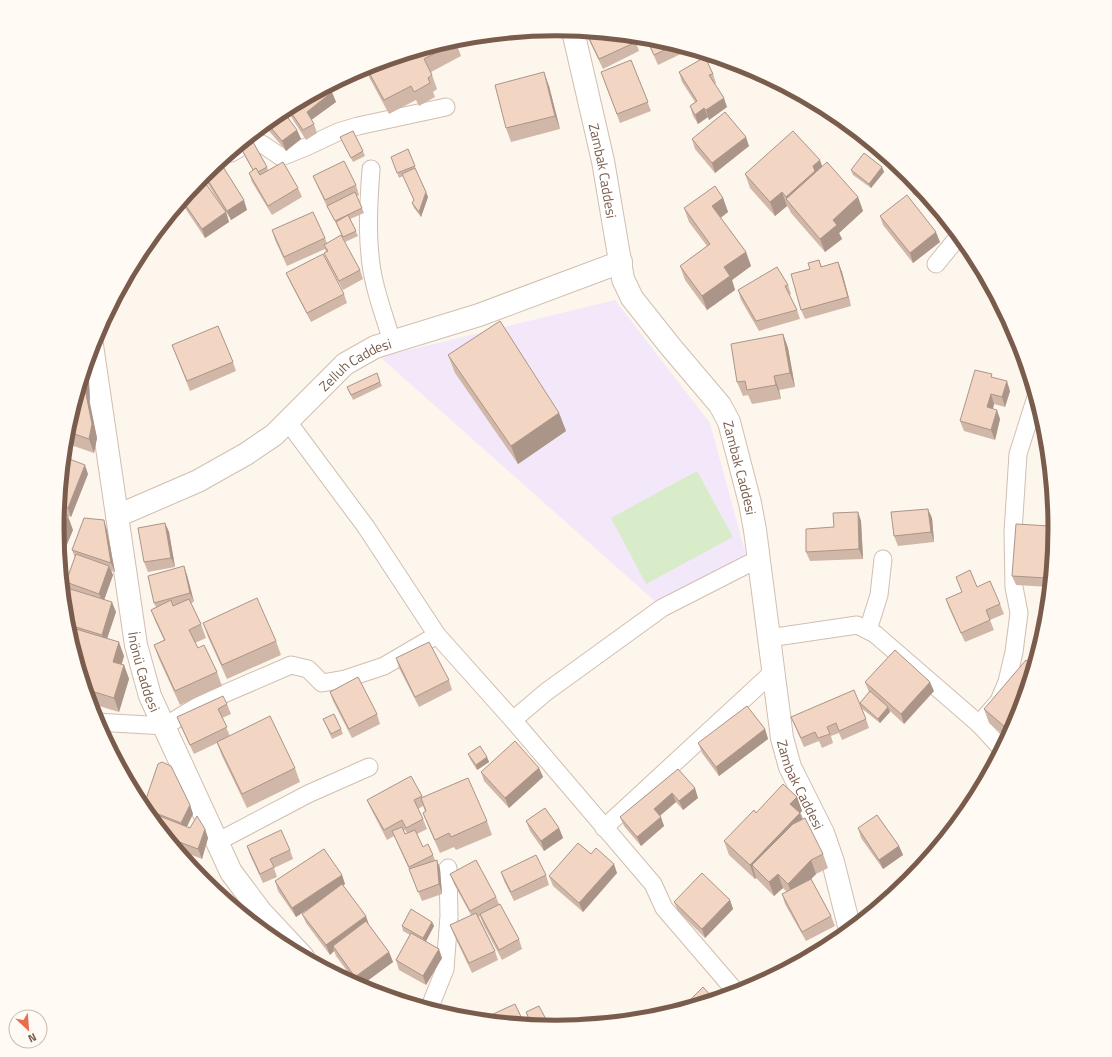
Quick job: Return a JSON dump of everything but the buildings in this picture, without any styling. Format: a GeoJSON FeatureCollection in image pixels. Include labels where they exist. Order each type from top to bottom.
{"type":"FeatureCollection","features":[{"type":"Feature","properties":{"kind":"street","name":"Zambak Caddesi"},"geometry":{"type":"LineString","coordinates":[[574,37],[603,161],[623,279],[632,298],[670,346],[716,399],[729,422],[750,503],[755,530],[782,738],[790,767],[824,833],[834,862],[849,924]]}},
{"type":"Feature","properties":{"kind":"street"},"geometry":{"type":"LineString","coordinates":[[247,145],[262,144],[281,157],[338,132],[358,126],[446,107]]}},
{"type":"Feature","properties":{"kind":"street"},"geometry":{"type":"LineString","coordinates":[[371,169],[368,217],[370,257],[378,294],[392,342]]}},
{"type":"Feature","properties":{"kind":"street"},"geometry":{"type":"LineString","coordinates":[[936,264],[955,241]]}},
{"type":"Feature","properties":{"kind":"street","name":"Zelluh Caddesi"},"geometry":{"type":"LineString","coordinates":[[117,516],[198,481],[246,454],[274,435],[345,364],[375,347],[479,315],[621,262]]}},
{"type":"Feature","properties":{"kind":"street","name":"İnönü Caddesi"},"geometry":{"type":"LineString","coordinates":[[94,359],[136,645],[150,696],[231,872],[245,893],[290,943]]}},
{"type":"Feature","properties":{"kind":"street"},"geometry":{"type":"LineString","coordinates":[[979,724],[999,701],[1007,682],[1014,652],[1019,613],[1014,587],[1013,532],[1018,454],[1033,406]]}},
{"type":"Feature","properties":{"kind":"street"},"geometry":{"type":"LineString","coordinates":[[288,422],[366,527],[437,634],[513,720],[653,884],[664,908],[733,988]]}},
{"type":"Feature","properties":{"kind":"street"},"geometry":{"type":"LineString","coordinates":[[513,720],[546,692],[662,608],[758,559]]}},
{"type":"Feature","properties":{"kind":"street"},"geometry":{"type":"LineString","coordinates":[[868,630],[879,595],[883,560]]}},
{"type":"Feature","properties":{"kind":"street"},"geometry":{"type":"LineString","coordinates":[[769,638],[857,625],[868,630],[875,634],[979,724],[998,745]]}},
{"type":"Feature","properties":{"kind":"street"},"geometry":{"type":"LineString","coordinates":[[103,722],[165,726],[203,703],[291,665],[308,669],[322,683],[345,679],[384,666],[437,634]]}},
{"type":"Feature","properties":{"kind":"street"},"geometry":{"type":"LineString","coordinates":[[604,828],[773,672]]}},
{"type":"Feature","properties":{"kind":"street"},"geometry":{"type":"LineString","coordinates":[[217,842],[308,794],[369,766]]}},
{"type":"Feature","properties":{"kind":"street"},"geometry":{"type":"LineString","coordinates":[[431,1004],[445,969],[450,916],[448,868]]}},
{"type":"Feature","properties":{"kind":"shaded area"},"geometry":{"type":"Polygon","coordinates":[[[615,300],[710,423],[746,555],[657,603],[380,357],[615,300]]]}},
{"type":"Feature","properties":{"kind":"green space"},"geometry":{"type":"Polygon","coordinates":[[[697,471],[733,537],[646,584],[611,518],[697,471]]]}}]}
